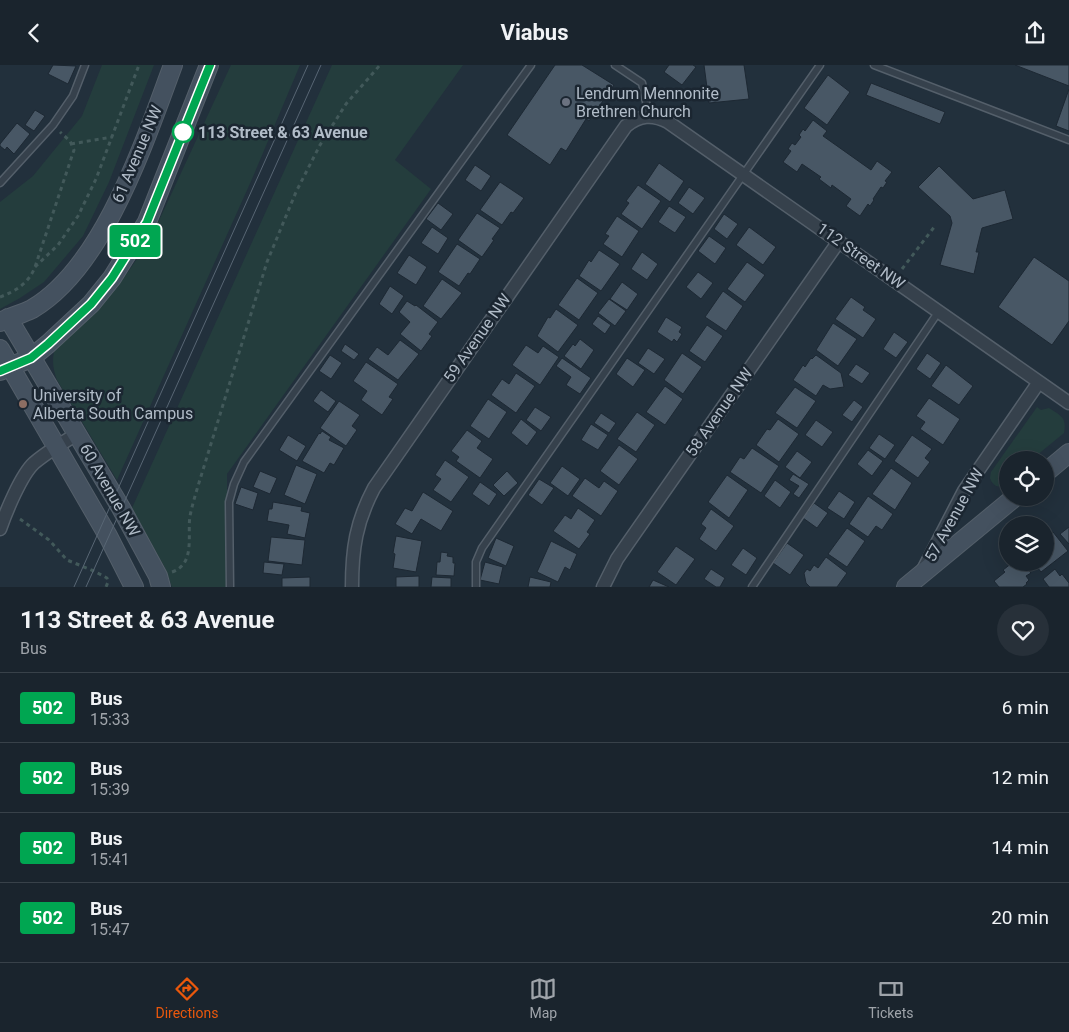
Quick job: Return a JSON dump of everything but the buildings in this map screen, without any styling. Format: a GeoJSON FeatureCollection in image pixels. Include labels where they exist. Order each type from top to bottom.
{"type":"FeatureCollection","features":[{"type":"Feature","properties":{"kind":"street","name":"61 Avenue NW"},"geometry":{"type":"LineString","coordinates":[[4,320],[32,309],[58,288],[81,263],[101,232],[125,186],[173,65]]}},
{"type":"Feature","properties":{"kind":"street","name":"61 Avenue NW"},"geometry":{"type":"LineString","coordinates":[[31,358],[91,304],[112,278],[147,222],[210,65]]}},
{"type":"Feature","properties":{"kind":"street","name":"112 Street NW"},"geometry":{"type":"LineString","coordinates":[[649,116],[658,117],[668,122],[1069,403]]}},
{"type":"Feature","properties":{"kind":"street","name":"59 Avenue NW"},"geometry":{"type":"LineString","coordinates":[[352,587],[355,534],[366,503],[381,476],[626,126],[633,120],[649,116]]}},
{"type":"Feature","properties":{"kind":"street","name":"58 Avenue NW"},"geometry":{"type":"LineString","coordinates":[[603,587],[617,559],[839,241]]}},
{"type":"Feature","properties":{"kind":"street","name":"60 Avenue NW"},"geometry":{"type":"LineString","coordinates":[[4,320],[31,358],[158,576],[164,580]]}},
{"type":"Feature","properties":{"kind":"street","name":"60 Avenue NW"},"geometry":{"type":"LineString","coordinates":[[0,349],[5,369],[57,446],[108,536],[134,587]]}},
{"type":"Feature","properties":{"kind":"street"},"geometry":{"type":"LineString","coordinates":[[5,369],[31,358]]}},
{"type":"Feature","properties":{"kind":"street","name":"57 Avenue NW"},"geometry":{"type":"LineString","coordinates":[[921,575],[964,491],[1039,382]]}},
{"type":"Feature","properties":{"kind":"street"},"geometry":{"type":"LineString","coordinates":[[0,529],[23,478],[33,464],[57,446],[77,435]]}},
{"type":"Feature","properties":{"kind":"street"},"geometry":{"type":"LineString","coordinates":[[1054,466],[1069,453]]}},
{"type":"Feature","properties":{"kind":"street","name":"57 Avenue NW"},"geometry":{"type":"LineString","coordinates":[[906,587],[1004,506]]}},
{"type":"Feature","properties":{"kind":"lane"},"geometry":{"type":"LineString","coordinates":[[0,183],[53,125],[73,96],[85,65]]}},
{"type":"Feature","properties":{"kind":"lane"},"geometry":{"type":"LineString","coordinates":[[230,587],[229,502],[234,483],[244,461],[531,65]]}},
{"type":"Feature","properties":{"kind":"lane"},"geometry":{"type":"LineString","coordinates":[[615,65],[642,83],[649,116]]}},
{"type":"Feature","properties":{"kind":"lane"},"geometry":{"type":"LineString","coordinates":[[476,587],[476,562],[482,548],[820,65]]}},
{"type":"Feature","properties":{"kind":"lane"},"geometry":{"type":"LineString","coordinates":[[874,65],[1069,140]]}},
{"type":"Feature","properties":{"kind":"lane"},"geometry":{"type":"LineString","coordinates":[[752,587],[939,311]]}},
{"type":"Feature","properties":{"kind":"path"},"geometry":{"type":"LineString","coordinates":[[35,267],[58,245],[74,223],[96,179],[139,65]]}},
{"type":"Feature","properties":{"kind":"path"},"geometry":{"type":"LineString","coordinates":[[164,580],[186,560],[189,548],[190,518],[198,486],[267,261],[285,218],[320,145],[346,104],[380,65]]}},
{"type":"Feature","properties":{"kind":"path"},"geometry":{"type":"LineString","coordinates":[[0,297],[26,283],[31,276],[73,154],[72,143],[53,125]]}},
{"type":"Feature","properties":{"kind":"path"},"geometry":{"type":"LineString","coordinates":[[72,143],[112,137]]}},
{"type":"Feature","properties":{"kind":"path"},"geometry":{"type":"LineString","coordinates":[[894,279],[935,226]]}},
{"type":"Feature","properties":{"kind":"path"},"geometry":{"type":"LineString","coordinates":[[20,519],[49,540],[67,560],[107,578],[106,587]]}},
{"type":"Feature","properties":{"kind":"green space"},"geometry":{"type":"Polygon","coordinates":[[[102,65],[154,65],[109,182],[83,236],[44,282],[0,309],[0,202],[33,176],[82,116],[102,65]]]}},
{"type":"Feature","properties":{"kind":"green space"},"geometry":{"type":"Polygon","coordinates":[[[231,65],[300,65],[252,179],[117,480],[57,380],[53,363],[54,350],[99,305],[128,272],[150,240],[231,65]]]}},
{"type":"Feature","properties":{"kind":"green space"},"geometry":{"type":"Polygon","coordinates":[[[332,65],[463,65],[395,160],[431,189],[227,474],[227,587],[172,587],[165,568],[132,508],[332,65]]]}},
{"type":"Feature","properties":{"kind":"green space"},"geometry":{"type":"Polygon","coordinates":[[[1037,407],[1041,410],[1049,408],[1064,420],[1064,433],[1042,451],[1006,451],[1037,407]]]}},
{"type":"Feature","properties":{"kind":"green space"},"geometry":{"type":"Polygon","coordinates":[[[999,461],[999,486],[991,481],[991,472],[999,461]]]}},
{"type":"Feature","properties":{"kind":"tram line"},"geometry":{"type":"LineString","coordinates":[[74,587],[308,65]]}},
{"type":"Feature","properties":{"kind":"tram line"},"geometry":{"type":"LineString","coordinates":[[86,587],[321,65]]}},
{"type":"Feature","properties":{"kind":"bus line","name":"502"},"geometry":{"type":"LineString","coordinates":[[0,371],[31,358],[48,344],[91,304],[112,278],[147,222],[210,65]]}},
{"type":"Feature","properties":{"kind":"place","name":"Lendrum Mennonite Brethren Church"},"geometry":{"type":"Point","coordinates":[566,102]}},
{"type":"Feature","properties":{"kind":"place","name":"113 Street & 63 Avenue"},"geometry":{"type":"Point","coordinates":[183,132]}},
{"type":"Feature","properties":{"kind":"place","name":"University of Alberta South Campus"},"geometry":{"type":"Point","coordinates":[23,404]}}]}
